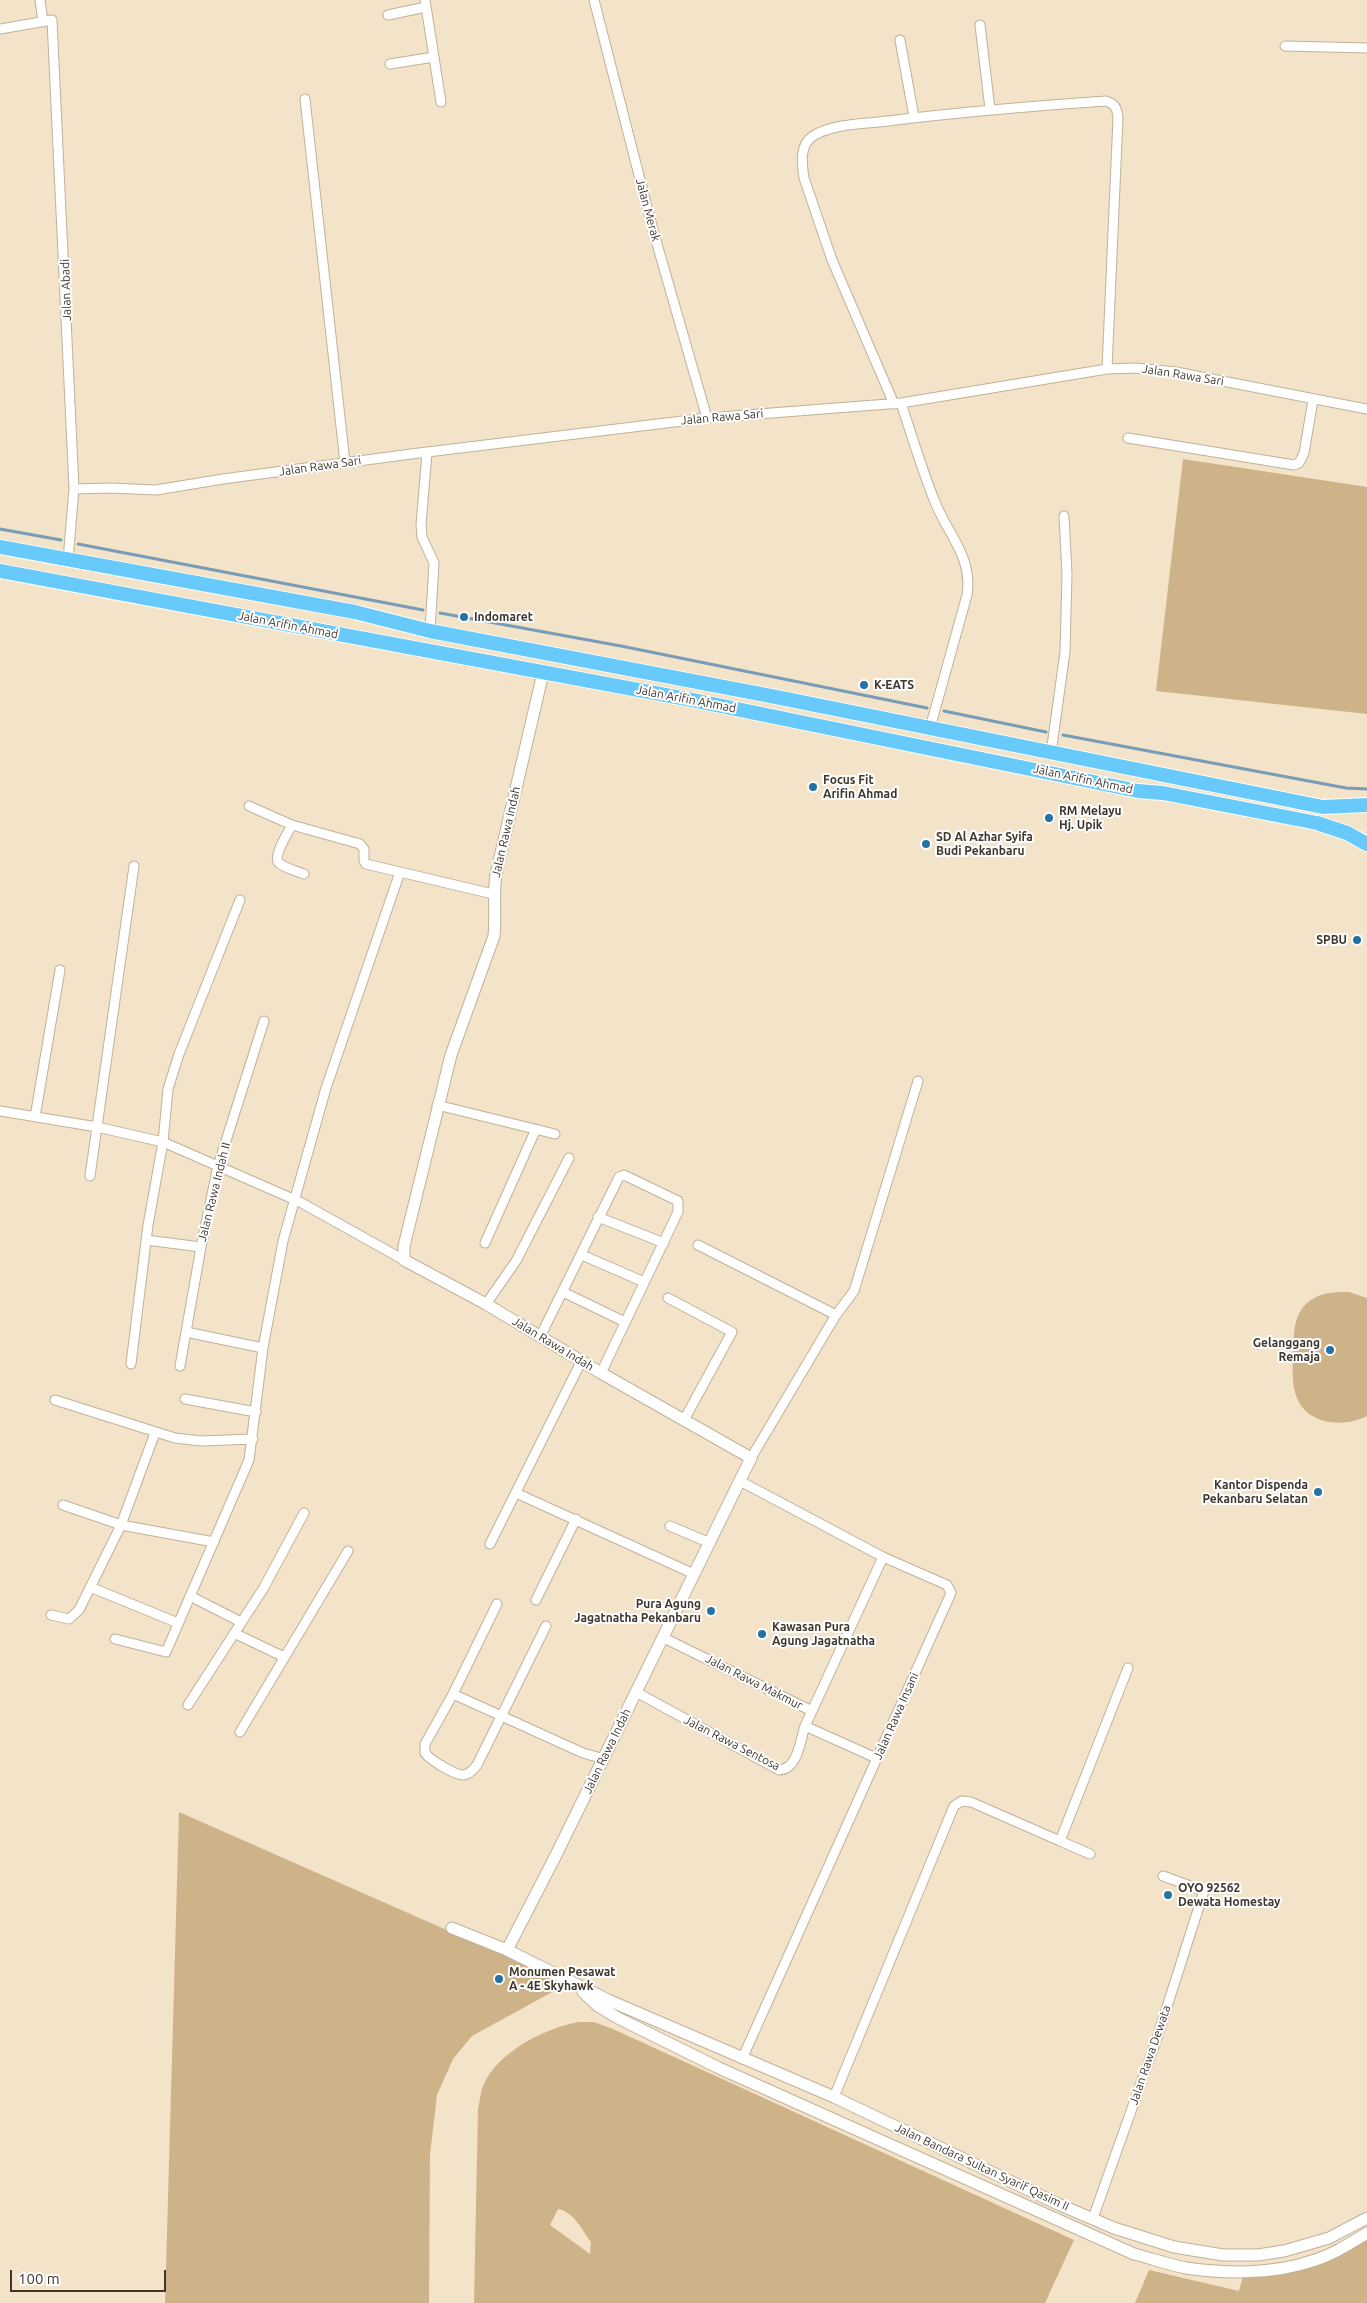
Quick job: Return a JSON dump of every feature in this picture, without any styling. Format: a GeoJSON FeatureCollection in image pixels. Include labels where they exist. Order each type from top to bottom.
{"type":"FeatureCollection","features":[{"type":"Feature","properties":{"kind":"main road","name":"Jalan Arifin Ahmad"},"geometry":{"type":"LineString","coordinates":[[0,547],[355,612],[430,630],[1130,767],[1323,807],[1367,805]]}},
{"type":"Feature","properties":{"kind":"main road","name":"Jalan Arifin Ahmad"},"geometry":{"type":"LineString","coordinates":[[0,571],[542,678],[767,715],[1138,790],[1163,793],[1317,824],[1347,834],[1367,844]]}},
{"type":"Feature","properties":{"kind":"main road"},"geometry":{"type":"LineString","coordinates":[[767,715],[771,696]]}},
{"type":"Feature","properties":{"kind":"street"},"geometry":{"type":"LineString","coordinates":[[0,29],[42,22],[40,0]]}},
{"type":"Feature","properties":{"kind":"street","name":"Jalan Merak"},"geometry":{"type":"LineString","coordinates":[[594,0],[653,230],[707,418]]}},
{"type":"Feature","properties":{"kind":"street"},"geometry":{"type":"LineString","coordinates":[[388,15],[426,3],[441,102]]}},
{"type":"Feature","properties":{"kind":"street","name":"Jalan Abadi"},"geometry":{"type":"LineString","coordinates":[[42,22],[52,20],[74,489],[68,560]]}},
{"type":"Feature","properties":{"kind":"street"},"geometry":{"type":"LineString","coordinates":[[980,25],[990,109]]}},
{"type":"Feature","properties":{"kind":"street"},"geometry":{"type":"LineString","coordinates":[[900,40],[914,117]]}},
{"type":"Feature","properties":{"kind":"street"},"geometry":{"type":"LineString","coordinates":[[1285,46],[1367,48]]}},
{"type":"Feature","properties":{"kind":"street"},"geometry":{"type":"LineString","coordinates":[[390,64],[434,57]]}},
{"type":"Feature","properties":{"kind":"street"},"geometry":{"type":"LineString","coordinates":[[305,100],[345,462]]}},
{"type":"Feature","properties":{"kind":"street"},"geometry":{"type":"LineString","coordinates":[[930,728],[967,595],[969,578],[959,545],[947,530],[934,502],[898,403],[832,260],[810,200],[802,164],[806,142],[824,131],[852,125],[914,117],[990,109],[1106,101],[1116,107],[1118,118],[1107,369]]}},
{"type":"Feature","properties":{"kind":"street","name":"Jalan Rawa Sari"},"geometry":{"type":"LineString","coordinates":[[74,489],[156,490],[223,478],[345,462],[707,418],[898,403],[1107,369],[1135,368],[1176,372],[1367,409]]}},
{"type":"Feature","properties":{"kind":"street"},"geometry":{"type":"LineString","coordinates":[[1128,438],[1294,465],[1299,463],[1304,453],[1313,400]]}},
{"type":"Feature","properties":{"kind":"street"},"geometry":{"type":"LineString","coordinates":[[427,453],[421,525],[422,536],[434,563],[430,630]]}},
{"type":"Feature","properties":{"kind":"street"},"geometry":{"type":"LineString","coordinates":[[1051,753],[1065,652],[1067,574],[1064,516]]}},
{"type":"Feature","properties":{"kind":"street","name":"Jalan Rawa Indah"},"geometry":{"type":"LineString","coordinates":[[507,1950],[604,1759],[752,1458],[601,1373],[486,1304],[404,1260],[404,1246],[437,1105],[459,1031],[494,936],[493,894],[496,874],[542,678]]}},
{"type":"Feature","properties":{"kind":"street"},"geometry":{"type":"LineString","coordinates":[[249,806],[292,825],[360,844],[364,848],[365,863],[493,894]]}},
{"type":"Feature","properties":{"kind":"street"},"geometry":{"type":"LineString","coordinates":[[292,825],[277,860],[304,874]]}},
{"type":"Feature","properties":{"kind":"street"},"geometry":{"type":"LineString","coordinates":[[90,1176],[134,866]]}},
{"type":"Feature","properties":{"kind":"street"},"geometry":{"type":"LineString","coordinates":[[115,1639],[166,1652],[246,1467],[253,1439],[263,1348],[283,1241],[326,1088],[400,872]]}},
{"type":"Feature","properties":{"kind":"street"},"geometry":{"type":"LineString","coordinates":[[131,1364],[146,1240],[172,1072],[240,900]]}},
{"type":"Feature","properties":{"kind":"street"},"geometry":{"type":"LineString","coordinates":[[35,1117],[60,970]]}},
{"type":"Feature","properties":{"kind":"street","name":"Jalan Rawa Indah II"},"geometry":{"type":"LineString","coordinates":[[180,1366],[200,1247],[218,1166],[264,1021]]}},
{"type":"Feature","properties":{"kind":"street"},"geometry":{"type":"LineString","coordinates":[[752,1458],[836,1315],[854,1291],[918,1081]]}},
{"type":"Feature","properties":{"kind":"street"},"geometry":{"type":"LineString","coordinates":[[437,1105],[554,1134]]}},
{"type":"Feature","properties":{"kind":"street"},"geometry":{"type":"LineString","coordinates":[[0,1111],[96,1127],[162,1142],[294,1200],[404,1260]]}},
{"type":"Feature","properties":{"kind":"street"},"geometry":{"type":"LineString","coordinates":[[485,1243],[536,1129]]}},
{"type":"Feature","properties":{"kind":"street"},"geometry":{"type":"LineString","coordinates":[[486,1304],[516,1261],[569,1158]]}},
{"type":"Feature","properties":{"kind":"street"},"geometry":{"type":"LineString","coordinates":[[540,1337],[582,1255],[598,1217],[617,1180],[624,1175],[678,1201],[678,1212],[601,1373]]}},
{"type":"Feature","properties":{"kind":"street"},"geometry":{"type":"LineString","coordinates":[[598,1217],[664,1243]]}},
{"type":"Feature","properties":{"kind":"street"},"geometry":{"type":"LineString","coordinates":[[146,1240],[200,1247]]}},
{"type":"Feature","properties":{"kind":"street"},"geometry":{"type":"LineString","coordinates":[[698,1245],[836,1315]]}},
{"type":"Feature","properties":{"kind":"street"},"geometry":{"type":"LineString","coordinates":[[582,1255],[644,1282]]}},
{"type":"Feature","properties":{"kind":"street"},"geometry":{"type":"LineString","coordinates":[[562,1292],[625,1322]]}},
{"type":"Feature","properties":{"kind":"street"},"geometry":{"type":"LineString","coordinates":[[668,1298],[732,1332],[684,1420]]}},
{"type":"Feature","properties":{"kind":"street"},"geometry":{"type":"LineString","coordinates":[[186,1332],[263,1348]]}},
{"type":"Feature","properties":{"kind":"street"},"geometry":{"type":"LineString","coordinates":[[490,1544],[582,1360]]}},
{"type":"Feature","properties":{"kind":"street"},"geometry":{"type":"LineString","coordinates":[[185,1398],[256,1412]]}},
{"type":"Feature","properties":{"kind":"street"},"geometry":{"type":"LineString","coordinates":[[55,1400],[155,1433],[188,1440],[253,1439]]}},
{"type":"Feature","properties":{"kind":"street"},"geometry":{"type":"LineString","coordinates":[[51,1615],[64,1619],[74,1617],[121,1525],[155,1433]]}},
{"type":"Feature","properties":{"kind":"street","name":"Jalan Rawa Insani"},"geometry":{"type":"LineString","coordinates":[[740,1481],[883,1557],[947,1585],[951,1593],[742,2059]]}},
{"type":"Feature","properties":{"kind":"street"},"geometry":{"type":"LineString","coordinates":[[516,1493],[694,1574]]}},
{"type":"Feature","properties":{"kind":"street"},"geometry":{"type":"LineString","coordinates":[[62,1505],[121,1525],[214,1542]]}},
{"type":"Feature","properties":{"kind":"street"},"geometry":{"type":"LineString","coordinates":[[188,1705],[263,1589],[304,1513]]}},
{"type":"Feature","properties":{"kind":"street"},"geometry":{"type":"LineString","coordinates":[[536,1600],[576,1519]]}},
{"type":"Feature","properties":{"kind":"street"},"geometry":{"type":"LineString","coordinates":[[670,1526],[710,1543]]}},
{"type":"Feature","properties":{"kind":"street"},"geometry":{"type":"LineString","coordinates":[[240,1732],[348,1551]]}},
{"type":"Feature","properties":{"kind":"street"},"geometry":{"type":"LineString","coordinates":[[812,1711],[883,1557]]}},
{"type":"Feature","properties":{"kind":"street"},"geometry":{"type":"LineString","coordinates":[[90,1587],[178,1623]]}},
{"type":"Feature","properties":{"kind":"street"},"geometry":{"type":"LineString","coordinates":[[190,1596],[241,1622]]}},
{"type":"Feature","properties":{"kind":"street"},"geometry":{"type":"LineString","coordinates":[[497,1604],[424,1749],[431,1760],[458,1774],[468,1773],[477,1765],[503,1716],[546,1626]]}},
{"type":"Feature","properties":{"kind":"street"},"geometry":{"type":"LineString","coordinates":[[234,1633],[284,1657]]}},
{"type":"Feature","properties":{"kind":"street","name":"Jalan Rawa Makmur"},"geometry":{"type":"LineString","coordinates":[[664,1638],[812,1711],[805,1726],[876,1758]]}},
{"type":"Feature","properties":{"kind":"street"},"geometry":{"type":"LineString","coordinates":[[1060,1840],[1128,1668]]}},
{"type":"Feature","properties":{"kind":"street","name":"Jalan Rawa Sentosa"},"geometry":{"type":"LineString","coordinates":[[636,1692],[779,1770],[786,1769],[793,1764],[805,1726]]}},
{"type":"Feature","properties":{"kind":"street"},"geometry":{"type":"LineString","coordinates":[[453,1694],[583,1753],[604,1759]]}},
{"type":"Feature","properties":{"kind":"street"},"geometry":{"type":"LineString","coordinates":[[834,2097],[954,1806],[962,1801],[971,1802],[1090,1854]]}},
{"type":"Feature","properties":{"kind":"street","name":"Jalan Rawa Dewata"},"geometry":{"type":"LineString","coordinates":[[1093,2218],[1157,2038],[1204,1891],[1163,1876]]}},
{"type":"Feature","properties":{"kind":"street"},"geometry":{"type":"LineString","coordinates":[[452,1928],[507,1950],[568,1980]]}},
{"type":"Feature","properties":{"kind":"street","name":"Jalan Bandara Sultan Syarif Qasim II"},"geometry":{"type":"LineString","coordinates":[[568,1980],[608,2000],[742,2059],[834,2097],[1058,2204],[1114,2228],[1174,2247],[1237,2256],[1284,2251],[1329,2238],[1367,2218]]}},
{"type":"Feature","properties":{"kind":"street","name":"Jalan Bandara Sultan Syarif Qasim II"},"geometry":{"type":"LineString","coordinates":[[568,1980],[598,2006],[618,2018],[719,2068],[1134,2254],[1186,2268],[1237,2272],[1288,2268],[1336,2251],[1367,2233]]}},
{"type":"Feature","properties":{"kind":"street"},"geometry":{"type":"LineString","coordinates":[[1000,2194],[1006,2179]]}},
{"type":"Feature","properties":{"kind":"shaded area"},"geometry":{"type":"Polygon","coordinates":[[[1183,459],[1367,487],[1367,714],[1156,691],[1183,459]]]}},
{"type":"Feature","properties":{"kind":"shaded area","name":"Gelanggang Remaja"},"geometry":{"type":"Polygon","coordinates":[[[1349,1292],[1367,1298],[1367,1416],[1348,1422],[1328,1422],[1309,1414],[1302,1407],[1295,1393],[1293,1369],[1295,1326],[1302,1309],[1311,1300],[1326,1294],[1349,1292]]]}},
{"type":"Feature","properties":{"kind":"shaded area"},"geometry":{"type":"Polygon","coordinates":[[[179,1812],[551,1976],[554,1991],[472,2036],[453,2059],[437,2095],[430,2154],[429,2303],[165,2303],[179,1812]]]}},
{"type":"Feature","properties":{"kind":"shaded area"},"geometry":{"type":"Polygon","coordinates":[[[579,2022],[594,2022],[613,2029],[1074,2240],[1045,2303],[474,2303],[478,2109],[482,2089],[499,2062],[511,2052],[537,2036],[579,2022]],[[558,2209],[550,2225],[590,2254],[591,2242],[577,2222],[564,2211],[558,2209]]]}},
{"type":"Feature","properties":{"kind":"shaded area"},"geometry":{"type":"Polygon","coordinates":[[[1367,2239],[1367,2303],[1135,2303],[1149,2270],[1239,2291],[1243,2276],[1367,2239]]]}},
{"type":"Feature","properties":{"kind":"waterway"},"geometry":{"type":"LineString","coordinates":[[0,529],[61,540]]}},
{"type":"Feature","properties":{"kind":"waterway"},"geometry":{"type":"LineString","coordinates":[[78,544],[423,610]]}},
{"type":"Feature","properties":{"kind":"waterway"},"geometry":{"type":"LineString","coordinates":[[440,613],[621,646],[927,708]]}},
{"type":"Feature","properties":{"kind":"waterway"},"geometry":{"type":"LineString","coordinates":[[944,711],[1046,732]]}},
{"type":"Feature","properties":{"kind":"waterway"},"geometry":{"type":"LineString","coordinates":[[1063,735],[1346,788],[1367,789]]}},
{"type":"Feature","properties":{"kind":"place","name":"Indomaret"},"geometry":{"type":"Point","coordinates":[464,617]}},
{"type":"Feature","properties":{"kind":"place","name":"K-EATS"},"geometry":{"type":"Point","coordinates":[864,685]}},
{"type":"Feature","properties":{"kind":"place","name":"Focus Fit Arifin Ahmad"},"geometry":{"type":"Point","coordinates":[813,787]}},
{"type":"Feature","properties":{"kind":"place","name":"RM Melayu Hj. Upik"},"geometry":{"type":"Point","coordinates":[1049,818]}},
{"type":"Feature","properties":{"kind":"place","name":"SD Al Azhar Syifa Budi Pekanbaru"},"geometry":{"type":"Point","coordinates":[926,844]}},
{"type":"Feature","properties":{"kind":"place","name":"SPBU"},"geometry":{"type":"Point","coordinates":[1357,940]}},
{"type":"Feature","properties":{"kind":"place","name":"Gelanggang Remaja"},"geometry":{"type":"Point","coordinates":[1330,1350]}},
{"type":"Feature","properties":{"kind":"place","name":"Kantor Dispenda Pekanbaru Selatan"},"geometry":{"type":"Point","coordinates":[1318,1492]}},
{"type":"Feature","properties":{"kind":"place","name":"Pura Agung Jagatnatha Pekanbaru"},"geometry":{"type":"Point","coordinates":[711,1611]}},
{"type":"Feature","properties":{"kind":"place","name":"Kawasan Pura Agung Jagatnatha"},"geometry":{"type":"Point","coordinates":[762,1634]}},
{"type":"Feature","properties":{"kind":"place","name":"OYO 92562 Dewata Homestay"},"geometry":{"type":"Point","coordinates":[1168,1895]}},
{"type":"Feature","properties":{"kind":"place","name":"Monumen Pesawat A - 4E Skyhawk"},"geometry":{"type":"Point","coordinates":[499,1979]}}]}
